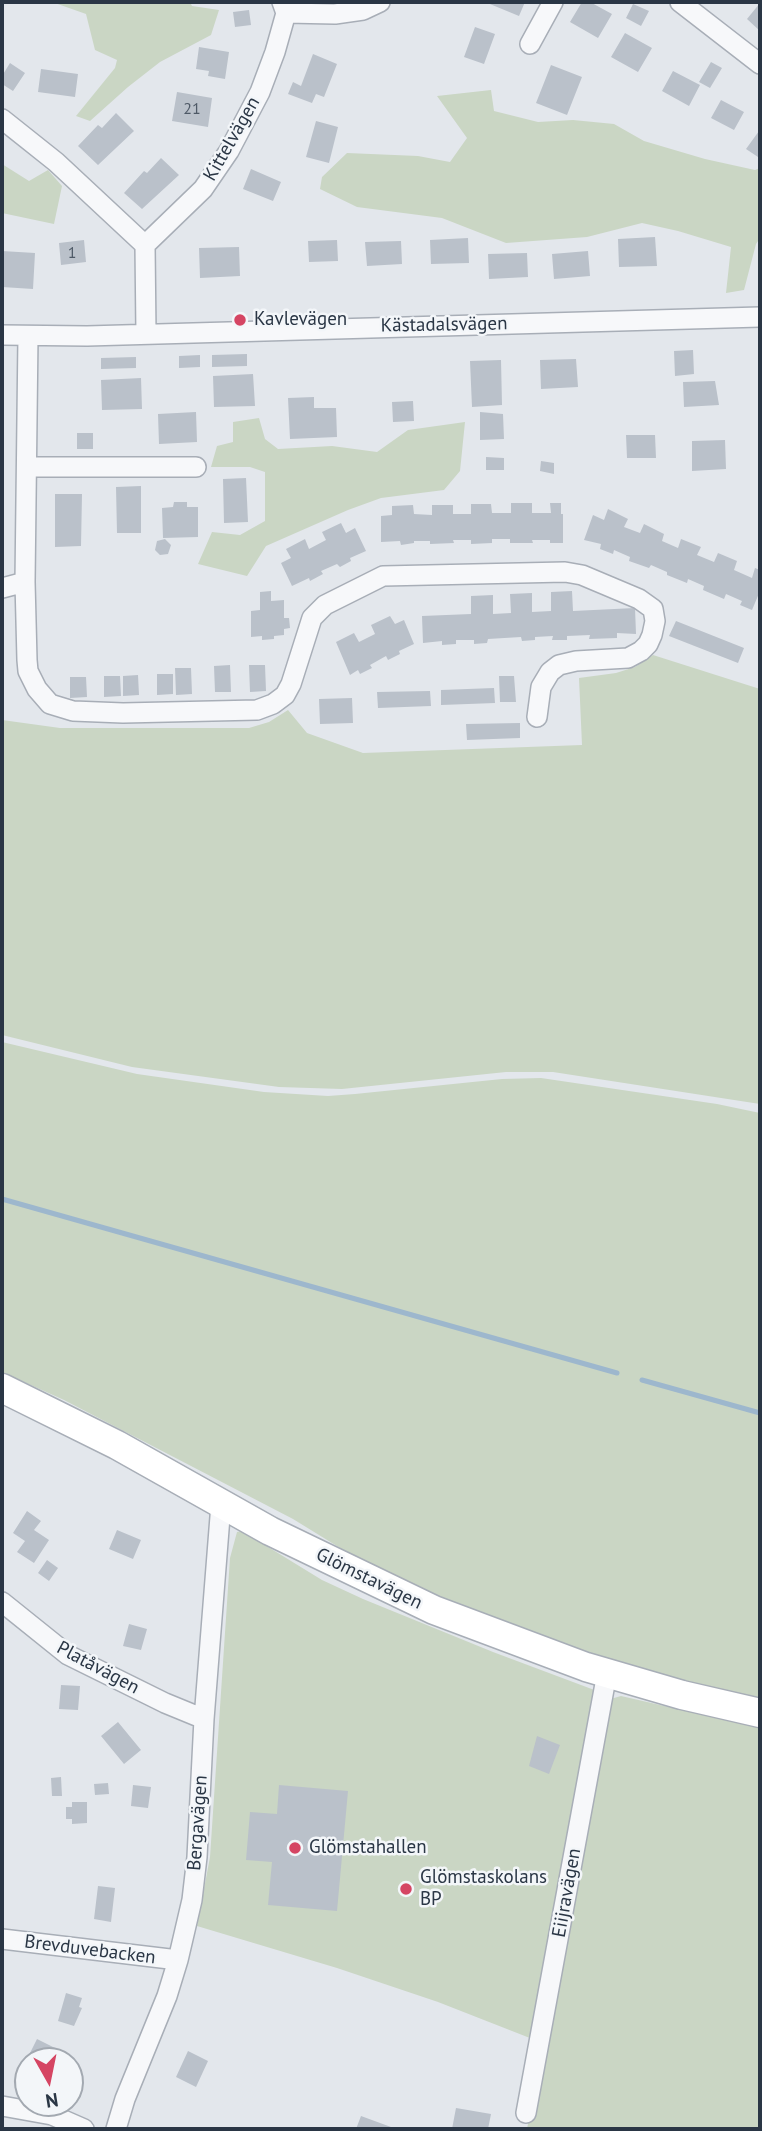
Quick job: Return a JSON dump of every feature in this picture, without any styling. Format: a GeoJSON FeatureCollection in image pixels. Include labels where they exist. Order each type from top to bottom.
{"type":"FeatureCollection","features":[{"type":"Feature","properties":{"kind":"main road","name":"Glömstavägen"},"geometry":{"type":"LineString","coordinates":[[2,1388],[117,1444],[270,1531],[434,1610],[533,1649],[607,1673],[682,1695],[760,1713]]}},
{"type":"Feature","properties":{"kind":"street","name":"Kittelvägen"},"geometry":{"type":"LineString","coordinates":[[145,245],[204,189],[229,152],[260,92],[275,52],[284,8],[335,14],[363,10],[380,2]]}},
{"type":"Feature","properties":{"kind":"street"},"geometry":{"type":"LineString","coordinates":[[530,44],[553,2]]}},
{"type":"Feature","properties":{"kind":"street"},"geometry":{"type":"LineString","coordinates":[[680,2],[760,64]]}},
{"type":"Feature","properties":{"kind":"street"},"geometry":{"type":"LineString","coordinates":[[2,119],[56,162],[145,245],[146,334]]}},
{"type":"Feature","properties":{"kind":"street","name":"Kästadalsvägen"},"geometry":{"type":"LineString","coordinates":[[2,335],[146,334],[760,317]]}},
{"type":"Feature","properties":{"kind":"street"},"geometry":{"type":"LineString","coordinates":[[28,336],[25,582],[27,660],[32,680],[50,704],[85,712],[257,710],[285,695],[312,618],[325,605],[383,576],[565,572],[582,575],[639,599],[653,609],[655,621],[652,635],[641,651],[628,658],[576,661],[559,665],[550,673],[541,687],[537,717]]}},
{"type":"Feature","properties":{"kind":"street"},"geometry":{"type":"LineString","coordinates":[[27,467],[196,467]]}},
{"type":"Feature","properties":{"kind":"street"},"geometry":{"type":"LineString","coordinates":[[2,588],[25,582]]}},
{"type":"Feature","properties":{"kind":"street","name":"Bergavägen"},"geometry":{"type":"LineString","coordinates":[[116,2129],[178,1960],[192,1900],[221,1504]]}},
{"type":"Feature","properties":{"kind":"street","name":"Platåvägen"},"geometry":{"type":"LineString","coordinates":[[2,1602],[68,1655],[165,1703],[204,1719]]}},
{"type":"Feature","properties":{"kind":"street","name":"Eiijravägen"},"geometry":{"type":"LineString","coordinates":[[526,2113],[607,1673]]}},
{"type":"Feature","properties":{"kind":"street","name":"Brevduvebacken"},"geometry":{"type":"LineString","coordinates":[[2,1939],[178,1960]]}},
{"type":"Feature","properties":{"kind":"street"},"geometry":{"type":"LineString","coordinates":[[2,2106],[52,2115],[84,2129]]}},
{"type":"Feature","properties":{"kind":"green space"},"geometry":{"type":"Polygon","coordinates":[[[52,2],[190,2],[192,6],[219,10],[211,35],[160,62],[90,121],[76,116],[115,68],[117,60],[95,50],[86,14],[52,2]]]}},
{"type":"Feature","properties":{"kind":"green space"},"geometry":{"type":"Polygon","coordinates":[[[491,90],[494,111],[538,122],[573,120],[614,124],[644,141],[705,159],[755,170],[760,168],[760,238],[744,290],[726,293],[731,247],[678,231],[642,223],[587,237],[506,243],[442,218],[357,207],[320,189],[322,177],[347,153],[418,156],[450,162],[467,138],[437,96],[491,90]]]}},
{"type":"Feature","properties":{"kind":"green space"},"geometry":{"type":"Polygon","coordinates":[[[2,164],[29,181],[48,170],[62,186],[54,224],[2,213],[2,164]]]}},
{"type":"Feature","properties":{"kind":"green space"},"geometry":{"type":"Polygon","coordinates":[[[259,418],[265,439],[278,449],[332,446],[377,452],[408,430],[465,422],[460,471],[444,490],[381,498],[266,546],[247,576],[198,564],[212,532],[240,535],[265,521],[265,472],[250,467],[211,467],[217,446],[233,442],[233,422],[259,418]]]}},
{"type":"Feature","properties":{"kind":"green space"},"geometry":{"type":"Polygon","coordinates":[[[653,655],[760,689],[760,1104],[553,1072],[506,1072],[342,1089],[279,1087],[132,1067],[2,1035],[2,720],[60,728],[249,728],[269,722],[288,710],[307,733],[363,753],[582,745],[579,678],[616,673],[635,667],[653,655]]]}},
{"type":"Feature","properties":{"kind":"green space"},"geometry":{"type":"Polygon","coordinates":[[[2,1042],[137,1074],[264,1092],[328,1096],[502,1079],[541,1078],[717,1104],[760,1113],[760,1700],[684,1683],[552,1643],[455,1606],[358,1559],[293,1519],[64,1400],[2,1372],[2,1042]]]}},
{"type":"Feature","properties":{"kind":"green space"},"geometry":{"type":"Polygon","coordinates":[[[242,1531],[322,1580],[363,1599],[597,1691],[535,2040],[438,2002],[197,1926],[210,1857],[230,1558],[237,1532],[242,1531]]]}},
{"type":"Feature","properties":{"kind":"green space"},"geometry":{"type":"Polygon","coordinates":[[[621,1696],[760,1728],[760,2129],[527,2129],[607,1700],[621,1696]]]}},
{"type":"Feature","properties":{"kind":"building"},"geometry":{"type":"Polygon","coordinates":[[[485,2],[525,2],[519,16],[485,2]]]}},
{"type":"Feature","properties":{"kind":"building"},"geometry":{"type":"Polygon","coordinates":[[[582,2],[590,2],[612,14],[598,38],[570,22],[582,2]]]}},
{"type":"Feature","properties":{"kind":"building"},"geometry":{"type":"Polygon","coordinates":[[[760,3],[760,31],[747,19],[760,3]]]}},
{"type":"Feature","properties":{"kind":"building"},"geometry":{"type":"Polygon","coordinates":[[[633,4],[649,11],[641,26],[626,18],[633,4]]]}},
{"type":"Feature","properties":{"kind":"building"},"geometry":{"type":"Polygon","coordinates":[[[249,10],[251,25],[235,27],[233,12],[249,10]]]}},
{"type":"Feature","properties":{"kind":"building"},"geometry":{"type":"Polygon","coordinates":[[[475,27],[495,34],[484,64],[464,57],[475,27]]]}},
{"type":"Feature","properties":{"kind":"building"},"geometry":{"type":"Polygon","coordinates":[[[625,33],[652,48],[638,72],[611,57],[625,33]]]}},
{"type":"Feature","properties":{"kind":"building"},"geometry":{"type":"Polygon","coordinates":[[[199,47],[229,52],[225,79],[208,76],[209,71],[196,69],[199,47]]]}},
{"type":"Feature","properties":{"kind":"building"},"geometry":{"type":"Polygon","coordinates":[[[313,54],[337,64],[324,97],[316,94],[312,103],[288,94],[293,82],[301,86],[313,54]]]}},
{"type":"Feature","properties":{"kind":"building"},"geometry":{"type":"Polygon","coordinates":[[[711,62],[722,68],[710,88],[699,82],[711,62]]]}},
{"type":"Feature","properties":{"kind":"building"},"geometry":{"type":"Polygon","coordinates":[[[10,63],[25,73],[13,91],[2,84],[2,76],[10,63]]]}},
{"type":"Feature","properties":{"kind":"building"},"geometry":{"type":"Polygon","coordinates":[[[551,65],[582,77],[567,115],[536,103],[551,65]]]}},
{"type":"Feature","properties":{"kind":"building"},"geometry":{"type":"Polygon","coordinates":[[[41,69],[78,74],[75,97],[38,92],[41,69]]]}},
{"type":"Feature","properties":{"kind":"building"},"geometry":{"type":"Polygon","coordinates":[[[673,71],[700,85],[689,106],[662,91],[673,71]]]}},
{"type":"Feature","properties":{"kind":"building"},"geometry":{"type":"Polygon","coordinates":[[[177,92],[212,98],[208,127],[172,121],[177,92]]]}},
{"type":"Feature","properties":{"kind":"building"},"geometry":{"type":"Polygon","coordinates":[[[721,100],[744,112],[734,130],[711,118],[721,100]]]}},
{"type":"Feature","properties":{"kind":"building"},"geometry":{"type":"Polygon","coordinates":[[[116,113],[134,131],[98,165],[78,146],[98,125],[102,128],[116,113]]]}},
{"type":"Feature","properties":{"kind":"building"},"geometry":{"type":"Polygon","coordinates":[[[316,121],[338,127],[329,163],[306,157],[316,121]]]}},
{"type":"Feature","properties":{"kind":"building"},"geometry":{"type":"Polygon","coordinates":[[[759,131],[760,154],[758,157],[746,149],[759,131]]]}},
{"type":"Feature","properties":{"kind":"building"},"geometry":{"type":"Polygon","coordinates":[[[161,158],[179,175],[142,209],[124,193],[144,171],[147,173],[161,158]]]}},
{"type":"Feature","properties":{"kind":"building"},"geometry":{"type":"Polygon","coordinates":[[[251,169],[281,182],[273,201],[243,189],[251,169]]]}},
{"type":"Feature","properties":{"kind":"building"},"geometry":{"type":"Polygon","coordinates":[[[655,237],[657,266],[619,267],[618,239],[655,237]]]}},
{"type":"Feature","properties":{"kind":"building"},"geometry":{"type":"Polygon","coordinates":[[[468,238],[469,263],[431,264],[430,240],[468,238]]]}},
{"type":"Feature","properties":{"kind":"building"},"geometry":{"type":"Polygon","coordinates":[[[84,240],[86,262],[61,265],[59,243],[84,240]]]}},
{"type":"Feature","properties":{"kind":"building"},"geometry":{"type":"Polygon","coordinates":[[[337,240],[338,261],[309,262],[308,241],[337,240]]]}},
{"type":"Feature","properties":{"kind":"building"},"geometry":{"type":"Polygon","coordinates":[[[401,241],[402,264],[367,266],[365,242],[401,241]]]}},
{"type":"Feature","properties":{"kind":"building"},"geometry":{"type":"Polygon","coordinates":[[[239,247],[240,276],[200,278],[199,248],[239,247]]]}},
{"type":"Feature","properties":{"kind":"building"},"geometry":{"type":"Polygon","coordinates":[[[2,251],[35,253],[33,289],[2,287],[2,251]]]}},
{"type":"Feature","properties":{"kind":"building"},"geometry":{"type":"Polygon","coordinates":[[[588,251],[590,276],[554,279],[552,254],[588,251]]]}},
{"type":"Feature","properties":{"kind":"building"},"geometry":{"type":"Polygon","coordinates":[[[527,253],[528,277],[489,279],[488,254],[527,253]]]}},
{"type":"Feature","properties":{"kind":"building"},"geometry":{"type":"Polygon","coordinates":[[[693,350],[694,374],[675,376],[674,351],[693,350]]]}},
{"type":"Feature","properties":{"kind":"building"},"geometry":{"type":"Polygon","coordinates":[[[247,354],[247,366],[212,367],[212,355],[247,354]]]}},
{"type":"Feature","properties":{"kind":"building"},"geometry":{"type":"Polygon","coordinates":[[[200,355],[200,367],[179,368],[179,356],[200,355]]]}},
{"type":"Feature","properties":{"kind":"building"},"geometry":{"type":"Polygon","coordinates":[[[136,357],[136,368],[101,369],[101,358],[136,357]]]}},
{"type":"Feature","properties":{"kind":"building"},"geometry":{"type":"Polygon","coordinates":[[[576,359],[578,387],[541,389],[540,360],[576,359]]]}},
{"type":"Feature","properties":{"kind":"building"},"geometry":{"type":"Polygon","coordinates":[[[501,360],[502,405],[472,407],[470,361],[501,360]]]}},
{"type":"Feature","properties":{"kind":"building"},"geometry":{"type":"Polygon","coordinates":[[[253,374],[255,406],[214,407],[213,376],[253,374]]]}},
{"type":"Feature","properties":{"kind":"building"},"geometry":{"type":"Polygon","coordinates":[[[141,378],[142,409],[102,410],[101,380],[141,378]]]}},
{"type":"Feature","properties":{"kind":"building"},"geometry":{"type":"Polygon","coordinates":[[[715,381],[719,405],[684,407],[683,382],[715,381]]]}},
{"type":"Feature","properties":{"kind":"building"},"geometry":{"type":"Polygon","coordinates":[[[314,397],[314,408],[336,408],[337,437],[290,439],[288,398],[314,397]]]}},
{"type":"Feature","properties":{"kind":"building"},"geometry":{"type":"Polygon","coordinates":[[[413,401],[414,421],[393,422],[392,402],[413,401]]]}},
{"type":"Feature","properties":{"kind":"building"},"geometry":{"type":"Polygon","coordinates":[[[196,412],[197,442],[159,444],[158,414],[196,412]]]}},
{"type":"Feature","properties":{"kind":"building"},"geometry":{"type":"Polygon","coordinates":[[[480,412],[503,414],[504,439],[480,440],[480,412]]]}},
{"type":"Feature","properties":{"kind":"building"},"geometry":{"type":"Polygon","coordinates":[[[77,433],[93,433],[93,449],[77,449],[77,433]]]}},
{"type":"Feature","properties":{"kind":"building"},"geometry":{"type":"Polygon","coordinates":[[[626,435],[655,435],[656,458],[627,458],[626,435]]]}},
{"type":"Feature","properties":{"kind":"building"},"geometry":{"type":"Polygon","coordinates":[[[725,440],[726,469],[692,471],[692,441],[725,440]]]}},
{"type":"Feature","properties":{"kind":"building"},"geometry":{"type":"Polygon","coordinates":[[[486,457],[504,458],[504,470],[486,470],[486,457]]]}},
{"type":"Feature","properties":{"kind":"building"},"geometry":{"type":"Polygon","coordinates":[[[541,461],[554,463],[554,474],[540,471],[541,461]]]}},
{"type":"Feature","properties":{"kind":"building"},"geometry":{"type":"Polygon","coordinates":[[[246,478],[248,522],[224,523],[223,479],[246,478]]]}},
{"type":"Feature","properties":{"kind":"building"},"geometry":{"type":"Polygon","coordinates":[[[141,486],[141,533],[117,533],[116,487],[141,486]]]}},
{"type":"Feature","properties":{"kind":"building"},"geometry":{"type":"Polygon","coordinates":[[[55,494],[82,494],[81,546],[55,547],[55,494]]]}},
{"type":"Feature","properties":{"kind":"building"},"geometry":{"type":"Polygon","coordinates":[[[174,502],[187,502],[187,507],[198,507],[198,537],[163,538],[162,508],[173,507],[174,502]]]}},
{"type":"Feature","properties":{"kind":"building"},"geometry":{"type":"Polygon","coordinates":[[[511,503],[532,503],[532,513],[551,513],[550,503],[561,503],[563,543],[532,540],[533,543],[510,543],[510,539],[492,539],[492,543],[471,544],[471,540],[430,544],[430,541],[414,541],[401,545],[400,541],[381,542],[381,516],[392,515],[392,506],[413,505],[414,514],[432,515],[432,505],[453,505],[453,514],[471,514],[471,504],[491,504],[492,513],[511,513],[511,503]]]}},
{"type":"Feature","properties":{"kind":"building"},"geometry":{"type":"Polygon","coordinates":[[[608,509],[628,519],[624,527],[640,533],[644,524],[664,534],[662,541],[678,548],[681,539],[701,547],[697,555],[714,562],[718,553],[737,561],[734,570],[752,578],[755,568],[760,570],[760,591],[752,610],[740,605],[742,601],[726,594],[724,599],[703,590],[704,586],[688,579],[687,583],[651,565],[649,568],[629,561],[630,557],[614,550],[613,554],[600,549],[601,544],[584,540],[593,515],[604,520],[608,509]]]}},
{"type":"Feature","properties":{"kind":"building"},"geometry":{"type":"Polygon","coordinates":[[[341,523],[346,533],[355,528],[366,551],[350,558],[351,561],[340,567],[337,564],[321,571],[323,574],[310,581],[309,578],[292,586],[281,563],[291,558],[286,549],[305,539],[309,549],[326,540],[322,532],[341,523]]]}},
{"type":"Feature","properties":{"kind":"building"},"geometry":{"type":"Polygon","coordinates":[[[165,539],[171,545],[168,554],[160,555],[155,550],[157,541],[165,539]]]}},
{"type":"Feature","properties":{"kind":"building"},"geometry":{"type":"Polygon","coordinates":[[[271,591],[271,601],[284,600],[284,618],[289,618],[290,628],[284,629],[284,635],[274,636],[274,639],[251,637],[251,611],[260,610],[260,592],[271,591]]]}},
{"type":"Feature","properties":{"kind":"building"},"geometry":{"type":"Polygon","coordinates":[[[572,591],[573,611],[635,608],[636,634],[617,633],[617,638],[589,639],[590,635],[567,636],[567,640],[552,640],[553,636],[522,641],[521,637],[488,639],[487,643],[474,644],[474,640],[456,640],[456,644],[442,645],[442,641],[423,643],[422,616],[471,614],[471,596],[493,595],[493,614],[511,613],[510,594],[532,593],[532,612],[551,611],[551,592],[572,591]]]}},
{"type":"Feature","properties":{"kind":"building"},"geometry":{"type":"Polygon","coordinates":[[[390,616],[395,624],[404,620],[414,644],[388,660],[386,656],[360,674],[358,670],[350,675],[336,642],[354,633],[359,642],[375,634],[371,625],[390,616]]]}},
{"type":"Feature","properties":{"kind":"building"},"geometry":{"type":"Polygon","coordinates":[[[676,621],[744,648],[738,663],[669,636],[676,621]]]}},
{"type":"Feature","properties":{"kind":"building"},"geometry":{"type":"Polygon","coordinates":[[[230,665],[231,692],[215,692],[214,666],[230,665]]]}},
{"type":"Feature","properties":{"kind":"building"},"geometry":{"type":"Polygon","coordinates":[[[249,665],[265,665],[266,691],[250,692],[249,665]]]}},
{"type":"Feature","properties":{"kind":"building"},"geometry":{"type":"Polygon","coordinates":[[[175,668],[191,668],[192,694],[176,695],[175,668]]]}},
{"type":"Feature","properties":{"kind":"building"},"geometry":{"type":"Polygon","coordinates":[[[157,674],[173,674],[173,694],[157,695],[157,674]]]}},
{"type":"Feature","properties":{"kind":"building"},"geometry":{"type":"Polygon","coordinates":[[[138,675],[139,695],[123,696],[123,676],[138,675]]]}},
{"type":"Feature","properties":{"kind":"building"},"geometry":{"type":"Polygon","coordinates":[[[104,676],[120,676],[121,696],[104,697],[104,676]]]}},
{"type":"Feature","properties":{"kind":"building"},"geometry":{"type":"Polygon","coordinates":[[[499,676],[514,676],[516,702],[500,702],[499,676]]]}},
{"type":"Feature","properties":{"kind":"building"},"geometry":{"type":"Polygon","coordinates":[[[70,677],[86,677],[87,697],[70,698],[70,677]]]}},
{"type":"Feature","properties":{"kind":"building"},"geometry":{"type":"Polygon","coordinates":[[[494,688],[495,703],[441,705],[441,690],[494,688]]]}},
{"type":"Feature","properties":{"kind":"building"},"geometry":{"type":"Polygon","coordinates":[[[430,691],[431,706],[378,708],[377,692],[430,691]]]}},
{"type":"Feature","properties":{"kind":"building"},"geometry":{"type":"Polygon","coordinates":[[[352,698],[353,723],[320,724],[319,699],[352,698]]]}},
{"type":"Feature","properties":{"kind":"building"},"geometry":{"type":"Polygon","coordinates":[[[520,723],[520,738],[467,740],[466,724],[520,723]]]}},
{"type":"Feature","properties":{"kind":"building"},"geometry":{"type":"Polygon","coordinates":[[[27,1511],[41,1521],[34,1530],[49,1540],[34,1563],[17,1552],[25,1541],[13,1533],[27,1511]]]}},
{"type":"Feature","properties":{"kind":"building"},"geometry":{"type":"Polygon","coordinates":[[[117,1530],[141,1540],[133,1559],[109,1549],[117,1530]]]}},
{"type":"Feature","properties":{"kind":"building"},"geometry":{"type":"Polygon","coordinates":[[[47,1560],[58,1568],[49,1581],[38,1573],[47,1560]]]}},
{"type":"Feature","properties":{"kind":"building"},"geometry":{"type":"Polygon","coordinates":[[[129,1624],[147,1629],[141,1650],[123,1646],[129,1624]]]}},
{"type":"Feature","properties":{"kind":"building"},"geometry":{"type":"Polygon","coordinates":[[[61,1685],[80,1686],[78,1710],[59,1709],[61,1685]]]}},
{"type":"Feature","properties":{"kind":"building"},"geometry":{"type":"Polygon","coordinates":[[[118,1722],[141,1750],[124,1764],[101,1736],[118,1722]]]}},
{"type":"Feature","properties":{"kind":"building"},"geometry":{"type":"Polygon","coordinates":[[[537,1736],[560,1745],[549,1774],[529,1766],[537,1736]]]}},
{"type":"Feature","properties":{"kind":"building"},"geometry":{"type":"Polygon","coordinates":[[[61,1777],[62,1796],[52,1796],[51,1778],[61,1777]]]}},
{"type":"Feature","properties":{"kind":"building"},"geometry":{"type":"Polygon","coordinates":[[[108,1783],[109,1794],[95,1795],[94,1784],[108,1783]]]}},
{"type":"Feature","properties":{"kind":"building"},"geometry":{"type":"Polygon","coordinates":[[[133,1785],[151,1787],[148,1808],[131,1806],[133,1785]]]}},
{"type":"Feature","properties":{"kind":"building","name":"Glömstahallen"},"geometry":{"type":"Polygon","coordinates":[[[279,1785],[348,1791],[337,1911],[268,1905],[272,1862],[246,1860],[250,1812],[277,1814],[279,1785]]]}},
{"type":"Feature","properties":{"kind":"building"},"geometry":{"type":"Polygon","coordinates":[[[72,1802],[87,1802],[87,1823],[72,1824],[72,1819],[66,1819],[66,1807],[72,1807],[72,1802]]]}},
{"type":"Feature","properties":{"kind":"building"},"geometry":{"type":"Polygon","coordinates":[[[98,1886],[115,1888],[111,1922],[94,1919],[98,1886]]]}},
{"type":"Feature","properties":{"kind":"building"},"geometry":{"type":"Polygon","coordinates":[[[66,1993],[82,1998],[79,2007],[82,2008],[74,2026],[58,2021],[66,1993]]]}},
{"type":"Feature","properties":{"kind":"building"},"geometry":{"type":"Polygon","coordinates":[[[37,2039],[53,2047],[33,2047],[37,2039]]]}},
{"type":"Feature","properties":{"kind":"building"},"geometry":{"type":"Polygon","coordinates":[[[188,2051],[208,2061],[196,2087],[176,2077],[188,2051]]]}},
{"type":"Feature","properties":{"kind":"building"},"geometry":{"type":"Polygon","coordinates":[[[456,2108],[491,2114],[488,2129],[452,2129],[456,2108]]]}},
{"type":"Feature","properties":{"kind":"building"},"geometry":{"type":"Polygon","coordinates":[[[361,2116],[391,2127],[356,2129],[361,2116]]]}},
{"type":"Feature","properties":{"kind":"waterway"},"geometry":{"type":"LineString","coordinates":[[2,1199],[617,1373]]}},
{"type":"Feature","properties":{"kind":"waterway"},"geometry":{"type":"LineString","coordinates":[[642,1380],[760,1413]]}},
{"type":"Feature","properties":{"kind":"place","name":"Kavlevägen"},"geometry":{"type":"Point","coordinates":[240,320]}},
{"type":"Feature","properties":{"kind":"place","name":"Glömstahallen"},"geometry":{"type":"Point","coordinates":[295,1848]}},
{"type":"Feature","properties":{"kind":"place","name":"Glömstaskolans BP"},"geometry":{"type":"Point","coordinates":[406,1889]}}]}
